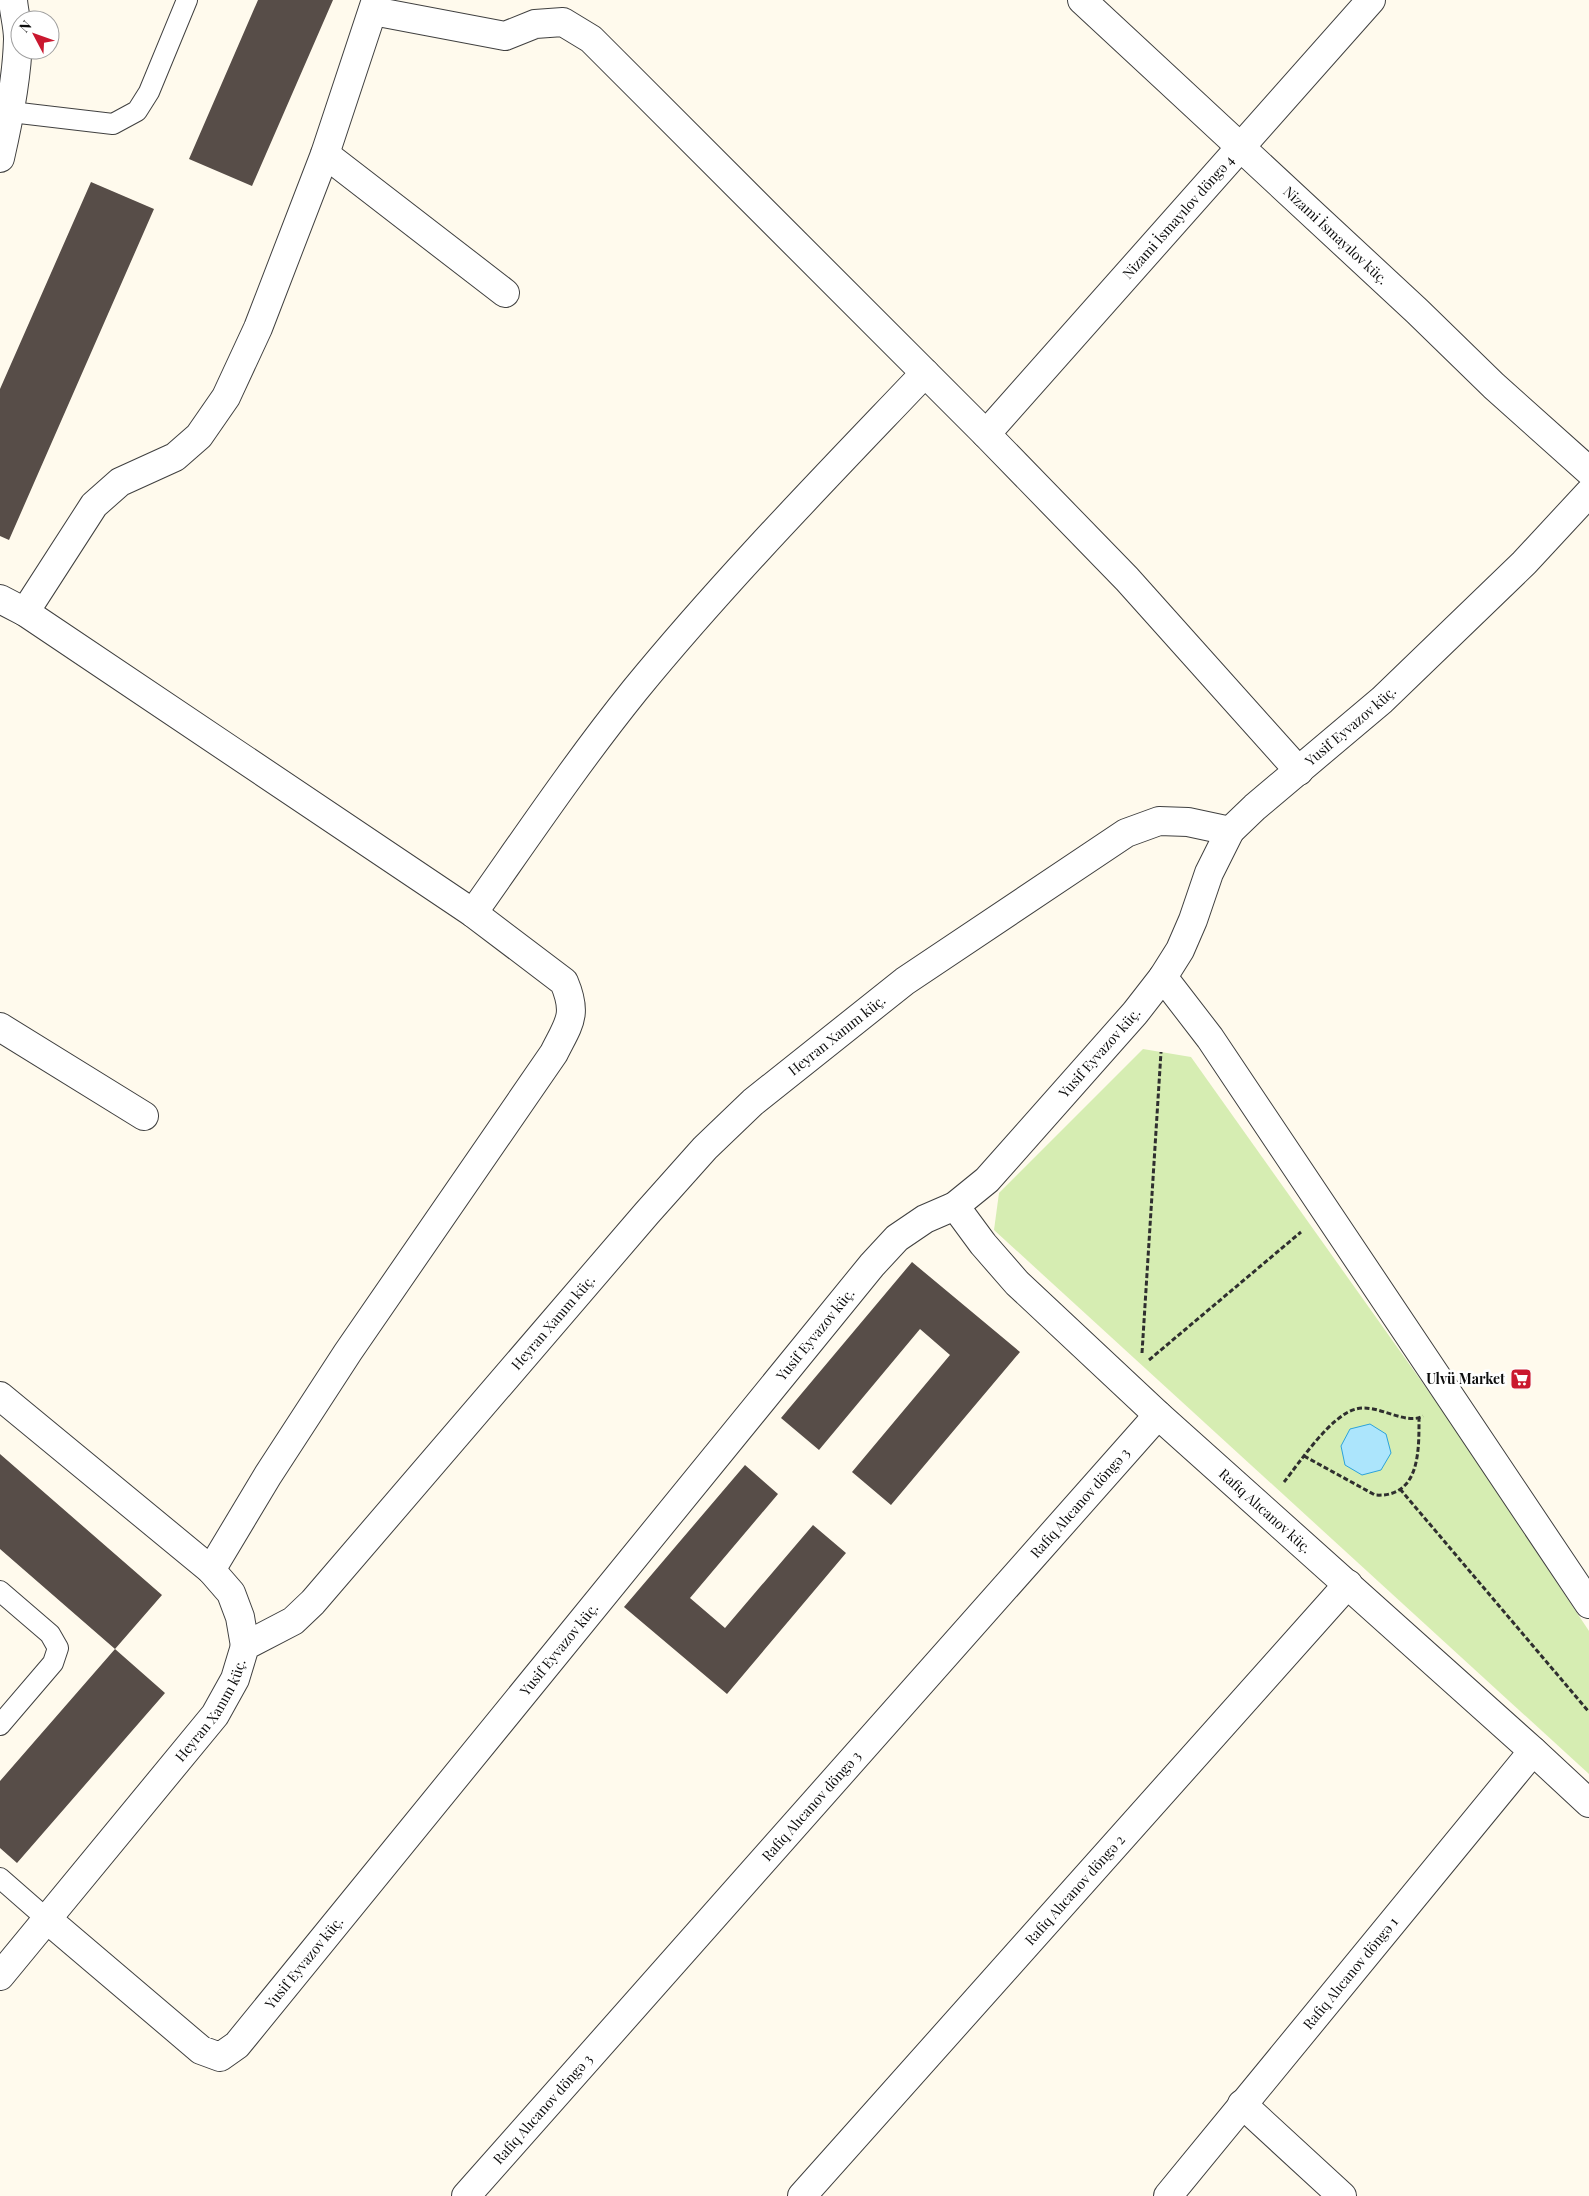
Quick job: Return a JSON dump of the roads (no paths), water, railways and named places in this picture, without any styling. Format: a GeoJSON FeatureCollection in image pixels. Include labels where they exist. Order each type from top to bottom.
{"type":"FeatureCollection","features":[{"type":"Feature","properties":{"kind":"street"},"geometry":{"type":"LineString","coordinates":[[0,158],[11,112],[18,37],[13,0]]}},
{"type":"Feature","properties":{"kind":"street","name":"Nizami İsmayılov küç."},"geometry":{"type":"LineString","coordinates":[[1082,0],[1417,311],[1494,386],[1589,471]]}},
{"type":"Feature","properties":{"kind":"street","name":"Nizami İsmayılov döngə 4"},"geometry":{"type":"LineString","coordinates":[[986,434],[1371,0]]}},
{"type":"Feature","properties":{"kind":"street"},"geometry":{"type":"LineString","coordinates":[[24,612],[94,505],[120,482],[176,457],[199,436],[220,404],[258,328],[325,154],[374,6],[505,36],[535,24],[563,22],[591,39],[986,434],[1127,579],[1299,771]]}},
{"type":"Feature","properties":{"kind":"street"},"geometry":{"type":"LineString","coordinates":[[325,154],[505,294]]}},
{"type":"Feature","properties":{"kind":"street"},"geometry":{"type":"LineString","coordinates":[[473,913],[587,752],[635,690],[756,549],[925,373]]}},
{"type":"Feature","properties":{"kind":"street","name":"Yusif Eyvazov küç."},"geometry":{"type":"LineString","coordinates":[[48,1920],[201,2050],[220,2058],[237,2045],[872,1264],[897,1238],[924,1219],[955,1206],[987,1180],[1135,1014],[1163,977],[1180,950],[1193,920],[1208,874],[1230,831],[1255,807],[1382,700],[1524,563],[1589,493]]}},
{"type":"Feature","properties":{"kind":"street"},"geometry":{"type":"LineString","coordinates":[[0,599],[24,612],[473,913],[564,982],[571,1000],[571,1018],[554,1053],[348,1352],[268,1476],[211,1570]]}},
{"type":"Feature","properties":{"kind":"street","name":"Heyran Xanım küç."},"geometry":{"type":"LineString","coordinates":[[0,1976],[214,1716],[235,1679],[245,1646],[293,1621],[313,1602],[653,1205],[705,1148],[753,1102],[905,981],[1126,833],[1159,821],[1188,822],[1230,831]]}},
{"type":"Feature","properties":{"kind":"street"},"geometry":{"type":"LineString","coordinates":[[1163,977],[1216,1047],[1589,1604]]}},
{"type":"Feature","properties":{"kind":"street"},"geometry":{"type":"LineString","coordinates":[[0,1027],[144,1116]]}},
{"type":"Feature","properties":{"kind":"street","name":"Rafiq Alıcanov küç."},"geometry":{"type":"LineString","coordinates":[[955,1206],[983,1244],[1017,1283],[1158,1415],[1348,1584],[1589,1803]]}},
{"type":"Feature","properties":{"kind":"street"},"geometry":{"type":"LineString","coordinates":[[0,1396],[211,1570],[231,1593],[240,1617],[245,1646]]}},
{"type":"Feature","properties":{"kind":"street","name":"Rafiq Alıcanov döngə 3"},"geometry":{"type":"LineString","coordinates":[[466,2196],[1158,1415]]}},
{"type":"Feature","properties":{"kind":"street","name":"Rafiq Alıcanov döngə 2"},"geometry":{"type":"LineString","coordinates":[[802,2196],[1348,1584]]}},
{"type":"Feature","properties":{"kind":"street","name":"Rafiq Alıcanov döngə 1"},"geometry":{"type":"LineString","coordinates":[[1168,2196],[1533,1751]]}},
{"type":"Feature","properties":{"kind":"street"},"geometry":{"type":"LineString","coordinates":[[1242,2104],[1342,2196]]}},
{"type":"Feature","properties":{"kind":"lane"},"geometry":{"type":"LineString","coordinates":[[11,112],[113,124],[137,112],[149,92],[187,0]]}},
{"type":"Feature","properties":{"kind":"lane"},"geometry":{"type":"LineString","coordinates":[[0,1591],[50,1634],[58,1648],[53,1663],[0,1725]]}},
{"type":"Feature","properties":{"kind":"lane"},"geometry":{"type":"LineString","coordinates":[[0,1878],[48,1920]]}},
{"type":"Feature","properties":{"kind":"water"},"geometry":{"type":"Polygon","coordinates":[[[1370,1424],[1386,1434],[1391,1453],[1381,1470],[1362,1475],[1345,1465],[1341,1446],[1350,1429],[1370,1424]]]}},
{"type":"Feature","properties":{"kind":"place","name":"Ulvü Market"},"geometry":{"type":"Point","coordinates":[1521,1379]}}]}
